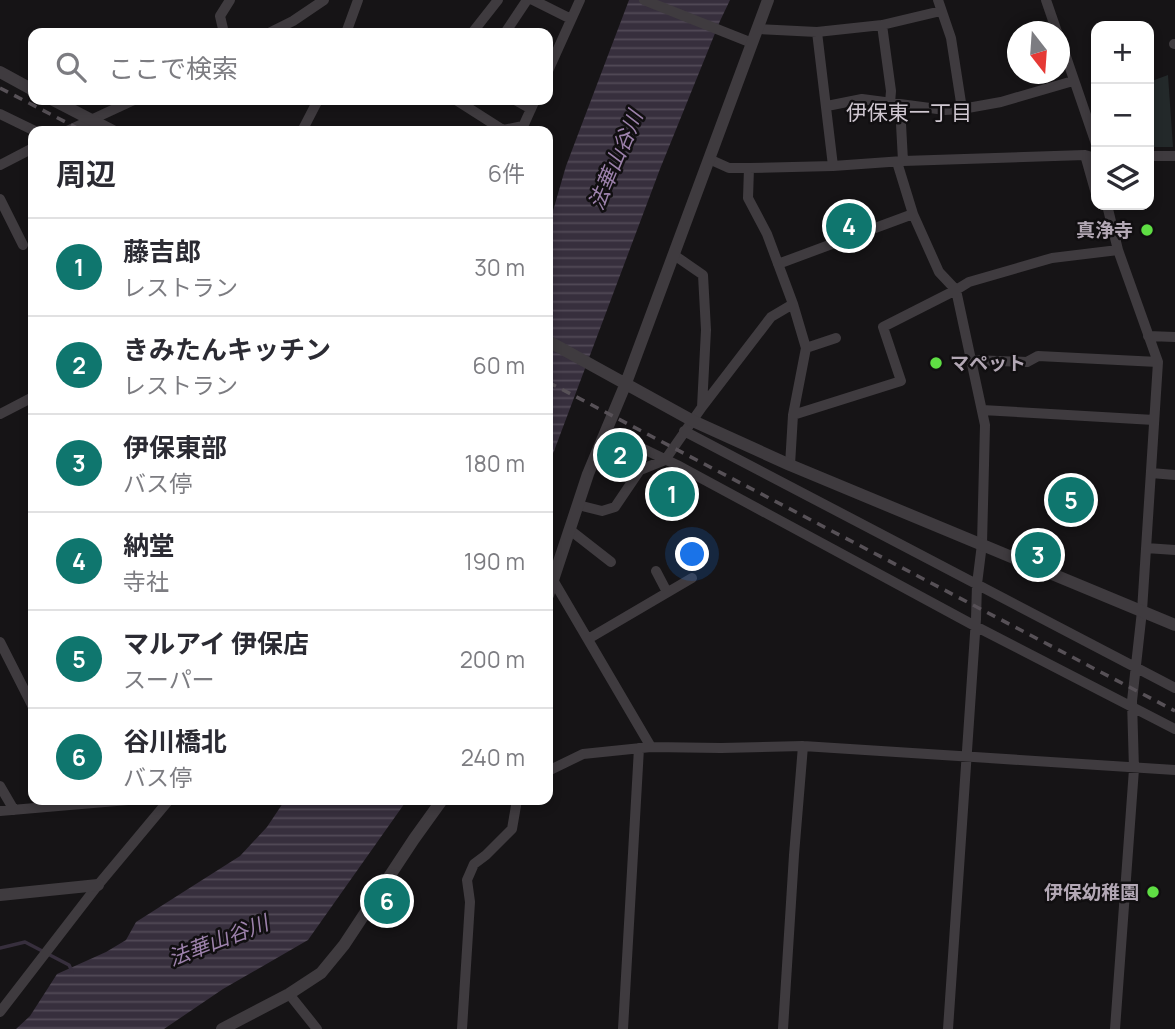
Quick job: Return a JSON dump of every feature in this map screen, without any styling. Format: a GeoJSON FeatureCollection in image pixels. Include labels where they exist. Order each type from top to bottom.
{"type":"FeatureCollection","features":[{"type":"Feature","properties":{"kind":"street"},"geometry":{"type":"LineString","coordinates":[[223,28],[220,16],[230,0]]}},
{"type":"Feature","properties":{"kind":"street"},"geometry":{"type":"LineString","coordinates":[[279,28],[324,0]]}},
{"type":"Feature","properties":{"kind":"street"},"geometry":{"type":"LineString","coordinates":[[348,28],[358,0]]}},
{"type":"Feature","properties":{"kind":"street"},"geometry":{"type":"LineString","coordinates":[[476,28],[498,0]]}},
{"type":"Feature","properties":{"kind":"street"},"geometry":{"type":"LineString","coordinates":[[508,28],[527,0]]}},
{"type":"Feature","properties":{"kind":"street"},"geometry":{"type":"LineString","coordinates":[[533,0],[571,19]]}},
{"type":"Feature","properties":{"kind":"street"},"geometry":{"type":"LineString","coordinates":[[553,60],[580,0]]}},
{"type":"Feature","properties":{"kind":"street"},"geometry":{"type":"LineString","coordinates":[[644,0],[752,43]]}},
{"type":"Feature","properties":{"kind":"street"},"geometry":{"type":"LineString","coordinates":[[623,1029],[645,747],[588,639],[553,580],[588,474],[626,383],[768,0]]}},
{"type":"Feature","properties":{"kind":"street"},"geometry":{"type":"LineString","coordinates":[[1046,0],[1053,21]]}},
{"type":"Feature","properties":{"kind":"street"},"geometry":{"type":"LineString","coordinates":[[757,29],[817,32],[881,25],[940,6],[951,38],[962,109]]}},
{"type":"Feature","properties":{"kind":"street"},"geometry":{"type":"LineString","coordinates":[[881,25],[895,104],[900,162],[913,214],[939,272],[956,290],[985,425],[982,544],[977,584],[948,1029]]}},
{"type":"Feature","properties":{"kind":"street"},"geometry":{"type":"LineString","coordinates":[[817,32],[833,166]]}},
{"type":"Feature","properties":{"kind":"street"},"geometry":{"type":"LineString","coordinates":[[0,72],[28,87]]}},
{"type":"Feature","properties":{"kind":"street"},"geometry":{"type":"LineString","coordinates":[[1070,72],[1091,131]]}},
{"type":"Feature","properties":{"kind":"street"},"geometry":{"type":"LineString","coordinates":[[827,106],[862,99],[945,110],[962,109],[1001,102],[1073,81]]}},
{"type":"Feature","properties":{"kind":"street"},"geometry":{"type":"LineString","coordinates":[[62,105],[103,126]]}},
{"type":"Feature","properties":{"kind":"street"},"geometry":{"type":"LineString","coordinates":[[78,126],[123,105]]}},
{"type":"Feature","properties":{"kind":"street"},"geometry":{"type":"LineString","coordinates":[[305,126],[315,105]]}},
{"type":"Feature","properties":{"kind":"street"},"geometry":{"type":"LineString","coordinates":[[464,105],[497,126]]}},
{"type":"Feature","properties":{"kind":"street"},"geometry":{"type":"LineString","coordinates":[[523,126],[533,105]]}},
{"type":"Feature","properties":{"kind":"street"},"geometry":{"type":"LineString","coordinates":[[0,114],[28,128]]}},
{"type":"Feature","properties":{"kind":"street"},"geometry":{"type":"LineString","coordinates":[[0,164],[28,150]]}},
{"type":"Feature","properties":{"kind":"street"},"geometry":{"type":"LineString","coordinates":[[709,159],[729,168],[749,169],[1091,156]]}},
{"type":"Feature","properties":{"kind":"street"},"geometry":{"type":"LineString","coordinates":[[1154,156],[1175,156]]}},
{"type":"Feature","properties":{"kind":"street"},"geometry":{"type":"LineString","coordinates":[[749,169],[748,198],[767,234],[806,348],[793,415],[790,465]]}},
{"type":"Feature","properties":{"kind":"street"},"geometry":{"type":"LineString","coordinates":[[0,199],[23,245]]}},
{"type":"Feature","properties":{"kind":"street"},"geometry":{"type":"LineString","coordinates":[[1108,210],[1118,250],[1158,362],[1133,707],[1134,769],[1115,1029]]}},
{"type":"Feature","properties":{"kind":"street"},"geometry":{"type":"LineString","coordinates":[[778,264],[913,214]]}},
{"type":"Feature","properties":{"kind":"street"},"geometry":{"type":"LineString","coordinates":[[793,415],[901,381],[883,327],[969,282],[1052,258],[1118,250]]}},
{"type":"Feature","properties":{"kind":"street"},"geometry":{"type":"LineString","coordinates":[[674,256],[703,275],[706,330],[702,407]]}},
{"type":"Feature","properties":{"kind":"street"},"geometry":{"type":"LineString","coordinates":[[578,505],[602,511],[615,507],[640,470],[665,460],[771,317],[793,304]]}},
{"type":"Feature","properties":{"kind":"street"},"geometry":{"type":"LineString","coordinates":[[1149,335],[1175,337]]}},
{"type":"Feature","properties":{"kind":"street"},"geometry":{"type":"LineString","coordinates":[[806,348],[836,338]]}},
{"type":"Feature","properties":{"kind":"street"},"geometry":{"type":"LineString","coordinates":[[553,344],[693,421],[790,465],[1175,625]]}},
{"type":"Feature","properties":{"kind":"street"},"geometry":{"type":"LineString","coordinates":[[972,360],[1027,362],[1038,356],[1158,362]]}},
{"type":"Feature","properties":{"kind":"street"},"geometry":{"type":"LineString","coordinates":[[0,414],[28,400]]}},
{"type":"Feature","properties":{"kind":"street"},"geometry":{"type":"LineString","coordinates":[[982,411],[1154,421]]}},
{"type":"Feature","properties":{"kind":"street"},"geometry":{"type":"LineString","coordinates":[[606,430],[1175,729]]}},
{"type":"Feature","properties":{"kind":"street"},"geometry":{"type":"LineString","coordinates":[[684,432],[1175,688]]}},
{"type":"Feature","properties":{"kind":"street"},"geometry":{"type":"LineString","coordinates":[[1151,473],[1175,475]]}},
{"type":"Feature","properties":{"kind":"street"},"geometry":{"type":"LineString","coordinates":[[570,530],[611,562]]}},
{"type":"Feature","properties":{"kind":"street"},"geometry":{"type":"LineString","coordinates":[[1146,548],[1175,550]]}},
{"type":"Feature","properties":{"kind":"street"},"geometry":{"type":"LineString","coordinates":[[656,571],[667,592]]}},
{"type":"Feature","properties":{"kind":"street"},"geometry":{"type":"LineString","coordinates":[[588,639],[692,578]]}},
{"type":"Feature","properties":{"kind":"street"},"geometry":{"type":"LineString","coordinates":[[0,642],[3,657],[28,699]]}},
{"type":"Feature","properties":{"kind":"street"},"geometry":{"type":"LineString","coordinates":[[783,1029],[803,746]]}},
{"type":"Feature","properties":{"kind":"street"},"geometry":{"type":"LineString","coordinates":[[553,769],[583,754],[645,747],[803,746],[1175,770]]}},
{"type":"Feature","properties":{"kind":"street"},"geometry":{"type":"LineString","coordinates":[[0,786],[14,810]]}},
{"type":"Feature","properties":{"kind":"street"},"geometry":{"type":"LineString","coordinates":[[0,811],[71,805]]}},
{"type":"Feature","properties":{"kind":"street"},"geometry":{"type":"LineString","coordinates":[[0,1012],[98,885],[165,805]]}},
{"type":"Feature","properties":{"kind":"street"},"geometry":{"type":"LineString","coordinates":[[222,1029],[289,994],[321,973],[344,944],[438,805]]}},
{"type":"Feature","properties":{"kind":"street"},"geometry":{"type":"LineString","coordinates":[[462,1029],[470,902],[467,880],[474,864],[512,829],[516,805]]}},
{"type":"Feature","properties":{"kind":"street"},"geometry":{"type":"LineString","coordinates":[[0,895],[98,885]]}},
{"type":"Feature","properties":{"kind":"street"},"geometry":{"type":"LineString","coordinates":[[289,994],[317,1029]]}},
{"type":"Feature","properties":{"kind":"shaded area"},"geometry":{"type":"Polygon","coordinates":[[[1168,75],[1173,147],[1154,147],[1154,80],[1168,75]]]}},
{"type":"Feature","properties":{"kind":"water","name":"法華山谷川"},"geometry":{"type":"Polygon","coordinates":[[[629,0],[730,0],[660,169],[553,454],[553,211],[566,166],[629,0]]]}},
{"type":"Feature","properties":{"kind":"water","name":"法華山谷川"},"geometry":{"type":"Polygon","coordinates":[[[282,805],[403,805],[308,940],[223,989],[164,1029],[16,1029],[30,1016],[57,974],[126,940],[136,922],[240,856],[267,827],[282,805]]]}},
{"type":"Feature","properties":{"kind":"waterway"},"geometry":{"type":"LineString","coordinates":[[0,948],[25,942],[69,965],[72,971]]}},
{"type":"Feature","properties":{"kind":"railway"},"geometry":{"type":"LineString","coordinates":[[0,88],[28,103]]}},
{"type":"Feature","properties":{"kind":"railway"},"geometry":{"type":"LineString","coordinates":[[33,105],[73,126]]}},
{"type":"Feature","properties":{"kind":"railway"},"geometry":{"type":"LineString","coordinates":[[553,385],[1175,711]]}},
{"type":"Feature","properties":{"kind":"place","name":"納堂"},"geometry":{"type":"Point","coordinates":[849,226]}},
{"type":"Feature","properties":{"kind":"place","name":"真浄寺"},"geometry":{"type":"Point","coordinates":[1147,230]}},
{"type":"Feature","properties":{"kind":"place","name":"マペット"},"geometry":{"type":"Point","coordinates":[936,363]}},
{"type":"Feature","properties":{"kind":"place","name":"きみたんキッチン"},"geometry":{"type":"Point","coordinates":[620,455]}},
{"type":"Feature","properties":{"kind":"place","name":"藤吉郎"},"geometry":{"type":"Point","coordinates":[672,494]}},
{"type":"Feature","properties":{"kind":"place","name":"マルアイ 伊保店"},"geometry":{"type":"Point","coordinates":[1071,500]}},
{"type":"Feature","properties":{"kind":"place","name":"伊保東部"},"geometry":{"type":"Point","coordinates":[1038,555]}},
{"type":"Feature","properties":{"kind":"place","name":"伊保幼稚園"},"geometry":{"type":"Point","coordinates":[1153,892]}},
{"type":"Feature","properties":{"kind":"place","name":"谷川橋北"},"geometry":{"type":"Point","coordinates":[387,901]}},
{"type":"Feature","properties":{"kind":"district","name":"伊保東一丁目"},"geometry":{"type":"Point","coordinates":[909,112]}}]}
